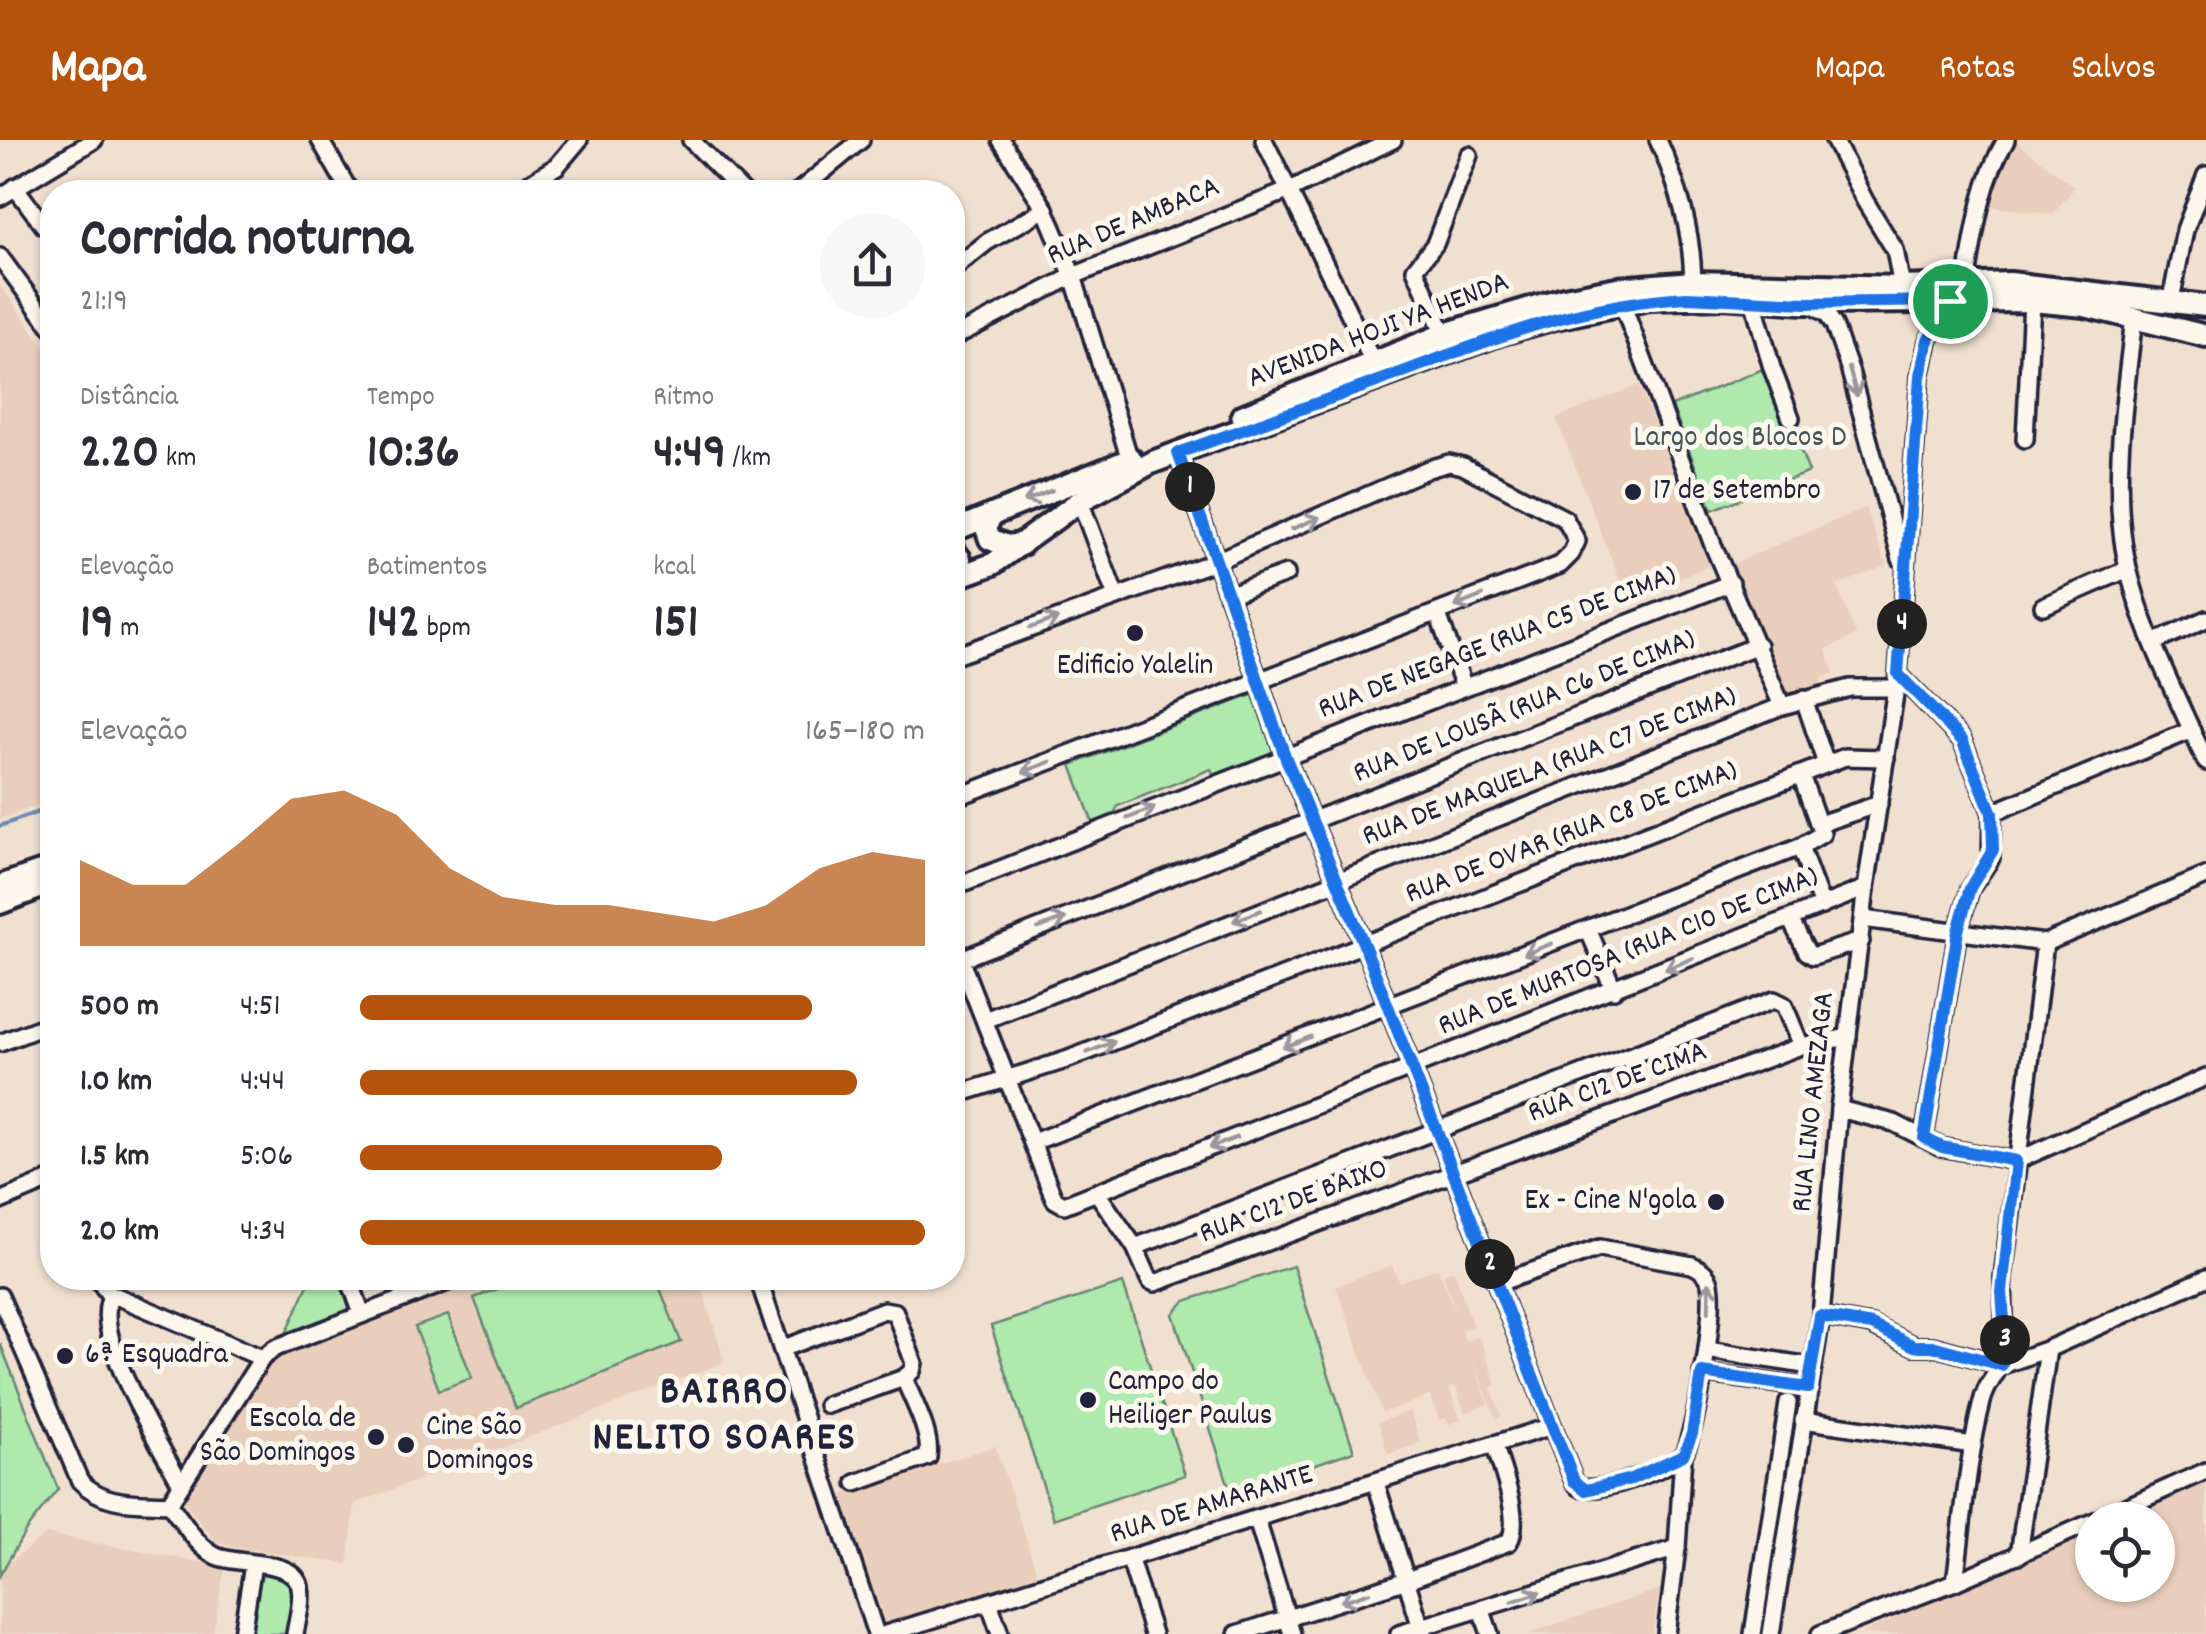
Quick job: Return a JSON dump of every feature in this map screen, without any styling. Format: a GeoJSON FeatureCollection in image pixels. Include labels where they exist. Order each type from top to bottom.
{"type":"FeatureCollection","features":[{"type":"Feature","properties":{"kind":"main road","name":"AVENIDA HOJI YA HENDA"},"geometry":{"type":"LineString","coordinates":[[965,526],[1444,334],[1564,298],[1617,288],[1693,282],[1902,287],[2010,283],[2206,306]]}},
{"type":"Feature","properties":{"kind":"main road"},"geometry":{"type":"LineString","coordinates":[[965,575],[993,564],[1080,502],[1153,462],[1499,334],[1649,299],[1805,303],[2032,301],[2085,306],[2206,336]]}},
{"type":"Feature","properties":{"kind":"main road"},"geometry":{"type":"LineString","coordinates":[[991,515],[986,528],[990,539],[1007,546],[1022,544]]}},
{"type":"Feature","properties":{"kind":"main road"},"geometry":{"type":"LineString","coordinates":[[0,886],[40,872]]}},
{"type":"Feature","properties":{"kind":"main road"},"geometry":{"type":"LineString","coordinates":[[0,903],[40,888]]}},
{"type":"Feature","properties":{"kind":"street"},"geometry":{"type":"LineString","coordinates":[[0,197],[94,140]]}},
{"type":"Feature","properties":{"kind":"street"},"geometry":{"type":"LineString","coordinates":[[320,140],[343,180]]}},
{"type":"Feature","properties":{"kind":"street"},"geometry":{"type":"LineString","coordinates":[[535,180],[557,166],[579,140]]}},
{"type":"Feature","properties":{"kind":"street"},"geometry":{"type":"LineString","coordinates":[[691,140],[731,180]]}},
{"type":"Feature","properties":{"kind":"street"},"geometry":{"type":"LineString","coordinates":[[813,180],[862,140]]}},
{"type":"Feature","properties":{"kind":"street"},"geometry":{"type":"LineString","coordinates":[[1001,140],[1046,209],[1072,276],[1130,460]]}},
{"type":"Feature","properties":{"kind":"street"},"geometry":{"type":"LineString","coordinates":[[1264,140],[1374,364]]}},
{"type":"Feature","properties":{"kind":"street","name":"RUA DE AMBACA"},"geometry":{"type":"LineString","coordinates":[[965,331],[1072,276],[1290,190],[1393,140]]}},
{"type":"Feature","properties":{"kind":"street"},"geometry":{"type":"LineString","coordinates":[[1658,140],[1679,189],[1690,234],[1693,282]]}},
{"type":"Feature","properties":{"kind":"street"},"geometry":{"type":"LineString","coordinates":[[1834,140],[1896,250],[1902,287]]}},
{"type":"Feature","properties":{"kind":"street"},"geometry":{"type":"LineString","coordinates":[[1966,285],[1978,214],[2003,142]]}},
{"type":"Feature","properties":{"kind":"street"},"geometry":{"type":"LineString","coordinates":[[1444,334],[1415,269],[1435,244],[1468,155]]}},
{"type":"Feature","properties":{"kind":"street"},"geometry":{"type":"LineString","coordinates":[[2170,300],[2180,251],[2206,174]]}},
{"type":"Feature","properties":{"kind":"street"},"geometry":{"type":"LineString","coordinates":[[15,187],[40,221]]}},
{"type":"Feature","properties":{"kind":"street"},"geometry":{"type":"LineString","coordinates":[[965,260],[987,242],[1046,209]]}},
{"type":"Feature","properties":{"kind":"street"},"geometry":{"type":"LineString","coordinates":[[0,257],[40,312]]}},
{"type":"Feature","properties":{"kind":"street"},"geometry":{"type":"LineString","coordinates":[[1753,300],[1791,418]]}},
{"type":"Feature","properties":{"kind":"street","name":"RUA LINO AMEZAGA"},"geometry":{"type":"LineString","coordinates":[[1770,1634],[1820,1316],[1839,1108],[1897,681],[1923,360],[1928,340],[1950,301]]}},
{"type":"Feature","properties":{"kind":"street"},"geometry":{"type":"LineString","coordinates":[[2026,440],[2032,301]]}},
{"type":"Feature","properties":{"kind":"street","name":"RUA LINO AMEZAGA"},"geometry":{"type":"LineString","coordinates":[[1805,303],[1827,314],[1834,324],[1878,469],[1904,574]]}},
{"type":"Feature","properties":{"kind":"street"},"geometry":{"type":"LineString","coordinates":[[1624,306],[1713,545],[1782,706]]}},
{"type":"Feature","properties":{"kind":"street"},"geometry":{"type":"LineString","coordinates":[[2134,318],[2120,476],[2128,569],[2206,762]]}},
{"type":"Feature","properties":{"kind":"street"},"geometry":{"type":"LineString","coordinates":[[1178,453],[1285,756],[1438,1130],[1574,1481],[1586,1490],[1631,1479],[1683,1455]]}},
{"type":"Feature","properties":{"kind":"street"},"geometry":{"type":"LineString","coordinates":[[1878,469],[1895,479],[1909,472],[1914,462]]}},
{"type":"Feature","properties":{"kind":"street"},"geometry":{"type":"LineString","coordinates":[[965,653],[1216,560],[1450,463],[1565,519],[1577,541],[1560,565],[965,794]]}},
{"type":"Feature","properties":{"kind":"street"},"geometry":{"type":"LineString","coordinates":[[1080,502],[1116,596]]}},
{"type":"Feature","properties":{"kind":"street"},"geometry":{"type":"LineString","coordinates":[[2043,606],[2128,569]]}},
{"type":"Feature","properties":{"kind":"street"},"geometry":{"type":"LineString","coordinates":[[1228,595],[1286,574]]}},
{"type":"Feature","properties":{"kind":"street","name":"RUA DE NEGAGE (RUA C5 DE CIMA)"},"geometry":{"type":"LineString","coordinates":[[965,883],[1731,582]]}},
{"type":"Feature","properties":{"kind":"street"},"geometry":{"type":"LineString","coordinates":[[1438,614],[1464,687]]}},
{"type":"Feature","properties":{"kind":"street"},"geometry":{"type":"LineString","coordinates":[[2155,642],[2206,619]]}},
{"type":"Feature","properties":{"kind":"street","name":"RUA DE LOUSÃ (RUA C6 DE CIMA)"},"geometry":{"type":"LineString","coordinates":[[965,957],[1758,646]]}},
{"type":"Feature","properties":{"kind":"street"},"geometry":{"type":"LineString","coordinates":[[1897,681],[1962,740],[1992,813],[1993,850],[1970,888],[1958,931],[1924,1138]]}},
{"type":"Feature","properties":{"kind":"street","name":"RUA DE MAQUELA (RUA C7 DE CIMA)"},"geometry":{"type":"LineString","coordinates":[[985,1020],[1782,706],[1850,688],[1897,681]]}},
{"type":"Feature","properties":{"kind":"street"},"geometry":{"type":"LineString","coordinates":[[1804,699],[1826,764]]}},
{"type":"Feature","properties":{"kind":"street"},"geometry":{"type":"LineString","coordinates":[[1992,813],[2192,730]]}},
{"type":"Feature","properties":{"kind":"street","name":"RUA DE OVAR (RUA C8 DE CIMA)"},"geometry":{"type":"LineString","coordinates":[[965,1092],[1066,1060],[1804,780],[1844,757],[1886,758]]}},
{"type":"Feature","properties":{"kind":"street"},"geometry":{"type":"LineString","coordinates":[[1804,780],[1821,829]]}},
{"type":"Feature","properties":{"kind":"street"},"geometry":{"type":"LineString","coordinates":[[965,969],[1033,1142],[1800,847],[1821,829],[1879,804]]}},
{"type":"Feature","properties":{"kind":"street"},"geometry":{"type":"LineString","coordinates":[[1800,847],[1822,906]]}},
{"type":"Feature","properties":{"kind":"street"},"geometry":{"type":"LineString","coordinates":[[1864,919],[2045,943],[2206,876]]}},
{"type":"Feature","properties":{"kind":"street","name":"RUA DE MURTOSA (RUA C10 DE CIMA)"},"geometry":{"type":"LineString","coordinates":[[1033,1142],[1051,1191],[1064,1206],[1866,888]]}},
{"type":"Feature","properties":{"kind":"street"},"geometry":{"type":"LineString","coordinates":[[1790,919],[1807,952],[1814,956],[1860,942]]}},
{"type":"Feature","properties":{"kind":"street"},"geometry":{"type":"LineString","coordinates":[[1588,929],[1614,990]]}},
{"type":"Feature","properties":{"kind":"street"},"geometry":{"type":"LineString","coordinates":[[1955,1582],[1972,1445],[1986,1386],[2002,1365],[2006,1347],[2002,1292],[2045,943]]}},
{"type":"Feature","properties":{"kind":"street"},"geometry":{"type":"LineString","coordinates":[[1097,1193],[1135,1247],[1774,1000],[1780,1000],[1801,1046]]}},
{"type":"Feature","properties":{"kind":"street"},"geometry":{"type":"LineString","coordinates":[[0,1044],[40,1029]]}},
{"type":"Feature","properties":{"kind":"street","name":"RUA C12 DE CIMA"},"geometry":{"type":"LineString","coordinates":[[1455,1174],[1801,1046],[1848,1036]]}},
{"type":"Feature","properties":{"kind":"street"},"geometry":{"type":"LineString","coordinates":[[1839,1108],[1894,1122],[1942,1147],[2016,1161],[2206,1076]]}},
{"type":"Feature","properties":{"kind":"street","name":"RUA C12 DE BAIXO"},"geometry":{"type":"LineString","coordinates":[[1135,1247],[1153,1283],[1455,1174]]}},
{"type":"Feature","properties":{"kind":"street"},"geometry":{"type":"LineString","coordinates":[[0,1201],[40,1185]]}},
{"type":"Feature","properties":{"kind":"street"},"geometry":{"type":"LineString","coordinates":[[1498,1283],[1600,1248],[1692,1265],[1703,1271],[1710,1282],[1706,1350],[1692,1434],[1683,1455],[1666,1634]]}},
{"type":"Feature","properties":{"kind":"street"},"geometry":{"type":"LineString","coordinates":[[1820,1316],[1872,1325],[1914,1346],[1932,1346],[2002,1365],[2048,1349],[2206,1278]]}},
{"type":"Feature","properties":{"kind":"street"},"geometry":{"type":"LineString","coordinates":[[106,1290],[111,1297],[105,1322],[114,1353],[181,1484]]}},
{"type":"Feature","properties":{"kind":"street"},"geometry":{"type":"LineString","coordinates":[[353,1290],[362,1314]]}},
{"type":"Feature","properties":{"kind":"street"},"geometry":{"type":"LineString","coordinates":[[169,1504],[262,1358],[275,1348],[426,1290]]}},
{"type":"Feature","properties":{"kind":"street"},"geometry":{"type":"LineString","coordinates":[[762,1290],[876,1634]]}},
{"type":"Feature","properties":{"kind":"street"},"geometry":{"type":"LineString","coordinates":[[0,1296],[80,1481],[92,1494],[108,1500],[169,1504],[212,1554],[278,1566],[297,1579],[300,1598],[295,1634]]}},
{"type":"Feature","properties":{"kind":"street"},"geometry":{"type":"LineString","coordinates":[[111,1297],[262,1358]]}},
{"type":"Feature","properties":{"kind":"street"},"geometry":{"type":"LineString","coordinates":[[784,1348],[890,1309],[895,1312],[914,1364],[912,1371],[904,1378],[827,1405]]}},
{"type":"Feature","properties":{"kind":"street"},"geometry":{"type":"LineString","coordinates":[[2019,1555],[2048,1349]]}},
{"type":"Feature","properties":{"kind":"street"},"geometry":{"type":"LineString","coordinates":[[1706,1350],[1811,1366]]}},
{"type":"Feature","properties":{"kind":"street"},"geometry":{"type":"LineString","coordinates":[[1702,1373],[1808,1388]]}},
{"type":"Feature","properties":{"kind":"street"},"geometry":{"type":"LineString","coordinates":[[856,1482],[928,1457],[930,1452],[904,1378]]}},
{"type":"Feature","properties":{"kind":"street"},"geometry":{"type":"LineString","coordinates":[[1752,1634],[1788,1403]]}},
{"type":"Feature","properties":{"kind":"street"},"geometry":{"type":"LineString","coordinates":[[1804,1420],[1972,1445]]}},
{"type":"Feature","properties":{"kind":"street","name":"RUA DE AMARANTE"},"geometry":{"type":"LineString","coordinates":[[886,1634],[1552,1426]]}},
{"type":"Feature","properties":{"kind":"street"},"geometry":{"type":"LineString","coordinates":[[1237,1634],[1289,1626],[1504,1545],[1512,1539],[1513,1519],[1494,1444]]}},
{"type":"Feature","properties":{"kind":"street"},"geometry":{"type":"LineString","coordinates":[[2137,1502],[2206,1471]]}},
{"type":"Feature","properties":{"kind":"street"},"geometry":{"type":"LineString","coordinates":[[1376,1483],[1422,1630]]}},
{"type":"Feature","properties":{"kind":"street"},"geometry":{"type":"LineString","coordinates":[[1256,1520],[1289,1626]]}},
{"type":"Feature","properties":{"kind":"street"},"geometry":{"type":"LineString","coordinates":[[1820,1634],[2075,1530]]}},
{"type":"Feature","properties":{"kind":"street"},"geometry":{"type":"LineString","coordinates":[[1399,1634],[1677,1548]]}},
{"type":"Feature","properties":{"kind":"street"},"geometry":{"type":"LineString","coordinates":[[1130,1560],[1153,1634]]}},
{"type":"Feature","properties":{"kind":"street"},"geometry":{"type":"LineString","coordinates":[[242,1634],[253,1564]]}},
{"type":"Feature","properties":{"kind":"street"},"geometry":{"type":"LineString","coordinates":[[990,1602],[1000,1634]]}},
{"type":"Feature","properties":{"kind":"street"},"geometry":{"type":"LineString","coordinates":[[1482,1611],[1490,1634]]}},
{"type":"Feature","properties":{"kind":"shaded area"},"geometry":{"type":"Polygon","coordinates":[[[2014,140],[2075,187],[2053,214],[1984,206],[2014,140]]]}},
{"type":"Feature","properties":{"kind":"shaded area"},"geometry":{"type":"Polygon","coordinates":[[[0,285],[40,340],[40,804],[0,819],[0,285]]]}},
{"type":"Feature","properties":{"kind":"shaded area","name":"17 de Setembro"},"geometry":{"type":"Polygon","coordinates":[[[1639,385],[1710,565],[1627,599],[1556,418],[1639,385]]]}},
{"type":"Feature","properties":{"kind":"shaded area"},"geometry":{"type":"Polygon","coordinates":[[[1865,508],[1887,565],[1837,586],[1856,635],[1826,650],[1834,673],[1820,679],[1824,689],[1809,695],[1808,690],[1789,699],[1787,692],[1782,693],[1732,564],[1865,508]]]}},
{"type":"Feature","properties":{"kind":"shaded area"},"geometry":{"type":"Polygon","coordinates":[[[1392,1265],[1399,1282],[1438,1268],[1458,1319],[1443,1274],[1454,1270],[1473,1326],[1461,1330],[1466,1341],[1479,1336],[1497,1385],[1491,1388],[1502,1416],[1496,1419],[1472,1358],[1488,1404],[1465,1413],[1455,1385],[1449,1388],[1461,1420],[1449,1424],[1446,1418],[1439,1420],[1430,1396],[1382,1413],[1336,1286],[1392,1265]]]}},
{"type":"Feature","properties":{"kind":"shaded area","name":"Escola de São Domingos"},"geometry":{"type":"Polygon","coordinates":[[[449,1290],[703,1290],[725,1362],[355,1504],[348,1564],[219,1543],[182,1499],[271,1364],[294,1349],[449,1290]]]}},
{"type":"Feature","properties":{"kind":"shaded area"},"geometry":{"type":"Polygon","coordinates":[[[1410,1411],[1421,1443],[1388,1454],[1378,1422],[1410,1411]]]}},
{"type":"Feature","properties":{"kind":"shaded area"},"geometry":{"type":"Polygon","coordinates":[[[995,1446],[1038,1575],[881,1625],[841,1495],[995,1446]]]}},
{"type":"Feature","properties":{"kind":"shaded area"},"geometry":{"type":"Polygon","coordinates":[[[2206,1481],[2206,1634],[1859,1634],[2075,1539],[2075,1602],[2175,1602],[2175,1502],[2158,1502],[2206,1481]]]}},
{"type":"Feature","properties":{"kind":"shaded area"},"geometry":{"type":"Polygon","coordinates":[[[46,1534],[225,1567],[213,1634],[0,1634],[0,1577],[4,1567],[46,1534]]]}},
{"type":"Feature","properties":{"kind":"shaded area"},"geometry":{"type":"Polygon","coordinates":[[[1660,1589],[1652,1634],[1527,1634],[1660,1589]]]}},
{"type":"Feature","properties":{"kind":"green space","name":"Largo dos Blocos D"},"geometry":{"type":"Polygon","coordinates":[[[1768,367],[1809,472],[1712,510],[1672,406],[1768,367]]]}},
{"type":"Feature","properties":{"kind":"green space"},"geometry":{"type":"Polygon","coordinates":[[[1257,693],[1280,755],[1216,780],[1211,769],[1118,806],[1111,820],[1094,826],[1071,765],[1257,693]]]}},
{"type":"Feature","properties":{"kind":"green space"},"geometry":{"type":"Polygon","coordinates":[[[1293,1266],[1354,1451],[1231,1493],[1173,1314],[1185,1301],[1293,1266]]]}},
{"type":"Feature","properties":{"kind":"green space","name":"Campo do Heiliger Paulus"},"geometry":{"type":"Polygon","coordinates":[[[1123,1283],[1185,1475],[1054,1519],[991,1326],[1123,1283]]]}},
{"type":"Feature","properties":{"kind":"green space"},"geometry":{"type":"Polygon","coordinates":[[[306,1290],[346,1290],[354,1312],[285,1336],[306,1290]]]}},
{"type":"Feature","properties":{"kind":"green space"},"geometry":{"type":"Polygon","coordinates":[[[495,1290],[661,1290],[681,1342],[516,1408],[474,1298],[495,1290]]]}},
{"type":"Feature","properties":{"kind":"green space"},"geometry":{"type":"Polygon","coordinates":[[[448,1315],[472,1378],[439,1390],[415,1327],[448,1315]]]}},
{"type":"Feature","properties":{"kind":"green space"},"geometry":{"type":"Polygon","coordinates":[[[0,1343],[58,1489],[26,1530],[0,1575],[0,1343]]]}},
{"type":"Feature","properties":{"kind":"green space"},"geometry":{"type":"Polygon","coordinates":[[[257,1572],[290,1583],[295,1599],[291,1634],[248,1634],[257,1572]]]}},
{"type":"Feature","properties":{"kind":"waterway"},"geometry":{"type":"LineString","coordinates":[[0,826],[40,811]]}},
{"type":"Feature","properties":{"kind":"place","name":"17 de Setembro"},"geometry":{"type":"Point","coordinates":[1633,492]}},
{"type":"Feature","properties":{"kind":"place","name":"Edificio Yalelin"},"geometry":{"type":"Point","coordinates":[1135,633]}},
{"type":"Feature","properties":{"kind":"place","name":"Ex - Cine N'gola"},"geometry":{"type":"Point","coordinates":[1716,1202]}},
{"type":"Feature","properties":{"kind":"place","name":"6ª Esquadra"},"geometry":{"type":"Point","coordinates":[65,1356]}},
{"type":"Feature","properties":{"kind":"place","name":"Campo do Heiliger Paulus"},"geometry":{"type":"Point","coordinates":[1088,1400]}},
{"type":"Feature","properties":{"kind":"place","name":"Escola de São Domingos"},"geometry":{"type":"Point","coordinates":[376,1437]}},
{"type":"Feature","properties":{"kind":"place","name":"Cine São Domingos"},"geometry":{"type":"Point","coordinates":[406,1445]}},
{"type":"Feature","properties":{"kind":"district","name":"BAIRRO NELITO SOARES"},"geometry":{"type":"Point","coordinates":[725,1417]}},
{"type":"Feature","properties":{"kind":"route"},"geometry":{"type":"LineString","coordinates":[[1649,299],[1950,301],[1928,340],[1920,377],[1898,674],[1962,740],[1992,813],[1993,850],[1970,888],[1958,931],[1924,1138],[1942,1147],[2016,1161],[2002,1292],[2006,1347],[2002,1365],[1966,1353],[1914,1346],[1872,1325],[1820,1316],[1808,1388],[1702,1373],[1692,1434],[1683,1455],[1631,1479],[1586,1490],[1574,1481],[1364,945],[1285,756],[1178,453],[1499,334],[1649,299]]}}]}
